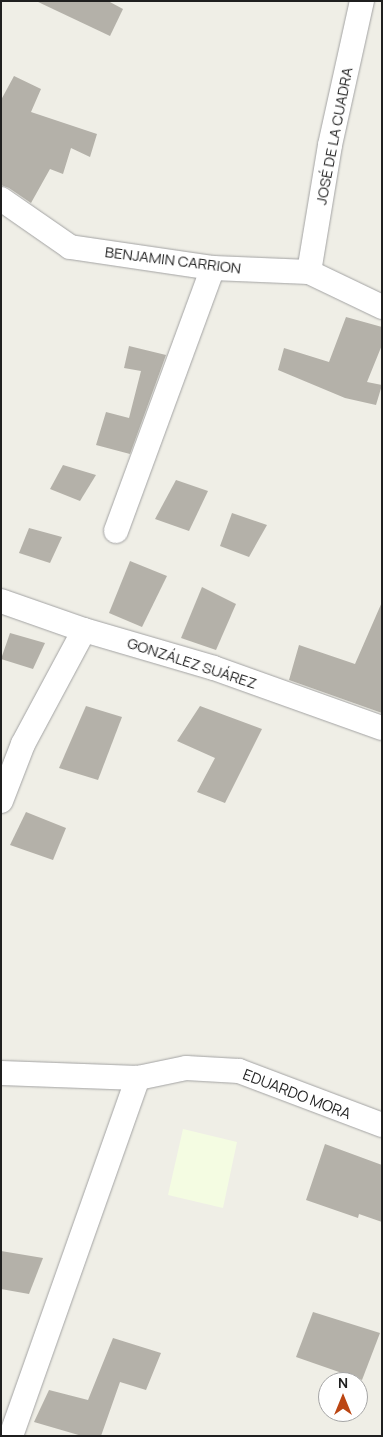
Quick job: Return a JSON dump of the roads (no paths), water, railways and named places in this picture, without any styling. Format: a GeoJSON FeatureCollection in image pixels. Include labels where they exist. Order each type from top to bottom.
{"type":"FeatureCollection","features":[{"type":"Feature","properties":{"kind":"street","name":"JOSÉ DE LA CUADRA"},"geometry":{"type":"LineString","coordinates":[[309,272],[330,145],[362,1]]}},
{"type":"Feature","properties":{"kind":"street","name":"BENJAMIN CARRION"},"geometry":{"type":"LineString","coordinates":[[1,200],[70,247],[213,268],[309,272],[382,307]]}},
{"type":"Feature","properties":{"kind":"street"},"geometry":{"type":"LineString","coordinates":[[116,532],[213,268]]}},
{"type":"Feature","properties":{"kind":"street","name":"GONZÁLEZ SUÁREZ"},"geometry":{"type":"LineString","coordinates":[[1,601],[84,630],[214,668],[382,728]]}},
{"type":"Feature","properties":{"kind":"street"},"geometry":{"type":"LineString","coordinates":[[1,801],[23,744],[84,630]]}},
{"type":"Feature","properties":{"kind":"street","name":"EDUARDO MORA"},"geometry":{"type":"LineString","coordinates":[[1,1073],[138,1078],[186,1068],[239,1071],[382,1126]]}},
{"type":"Feature","properties":{"kind":"street"},"geometry":{"type":"LineString","coordinates":[[10,1436],[138,1078]]}}]}
